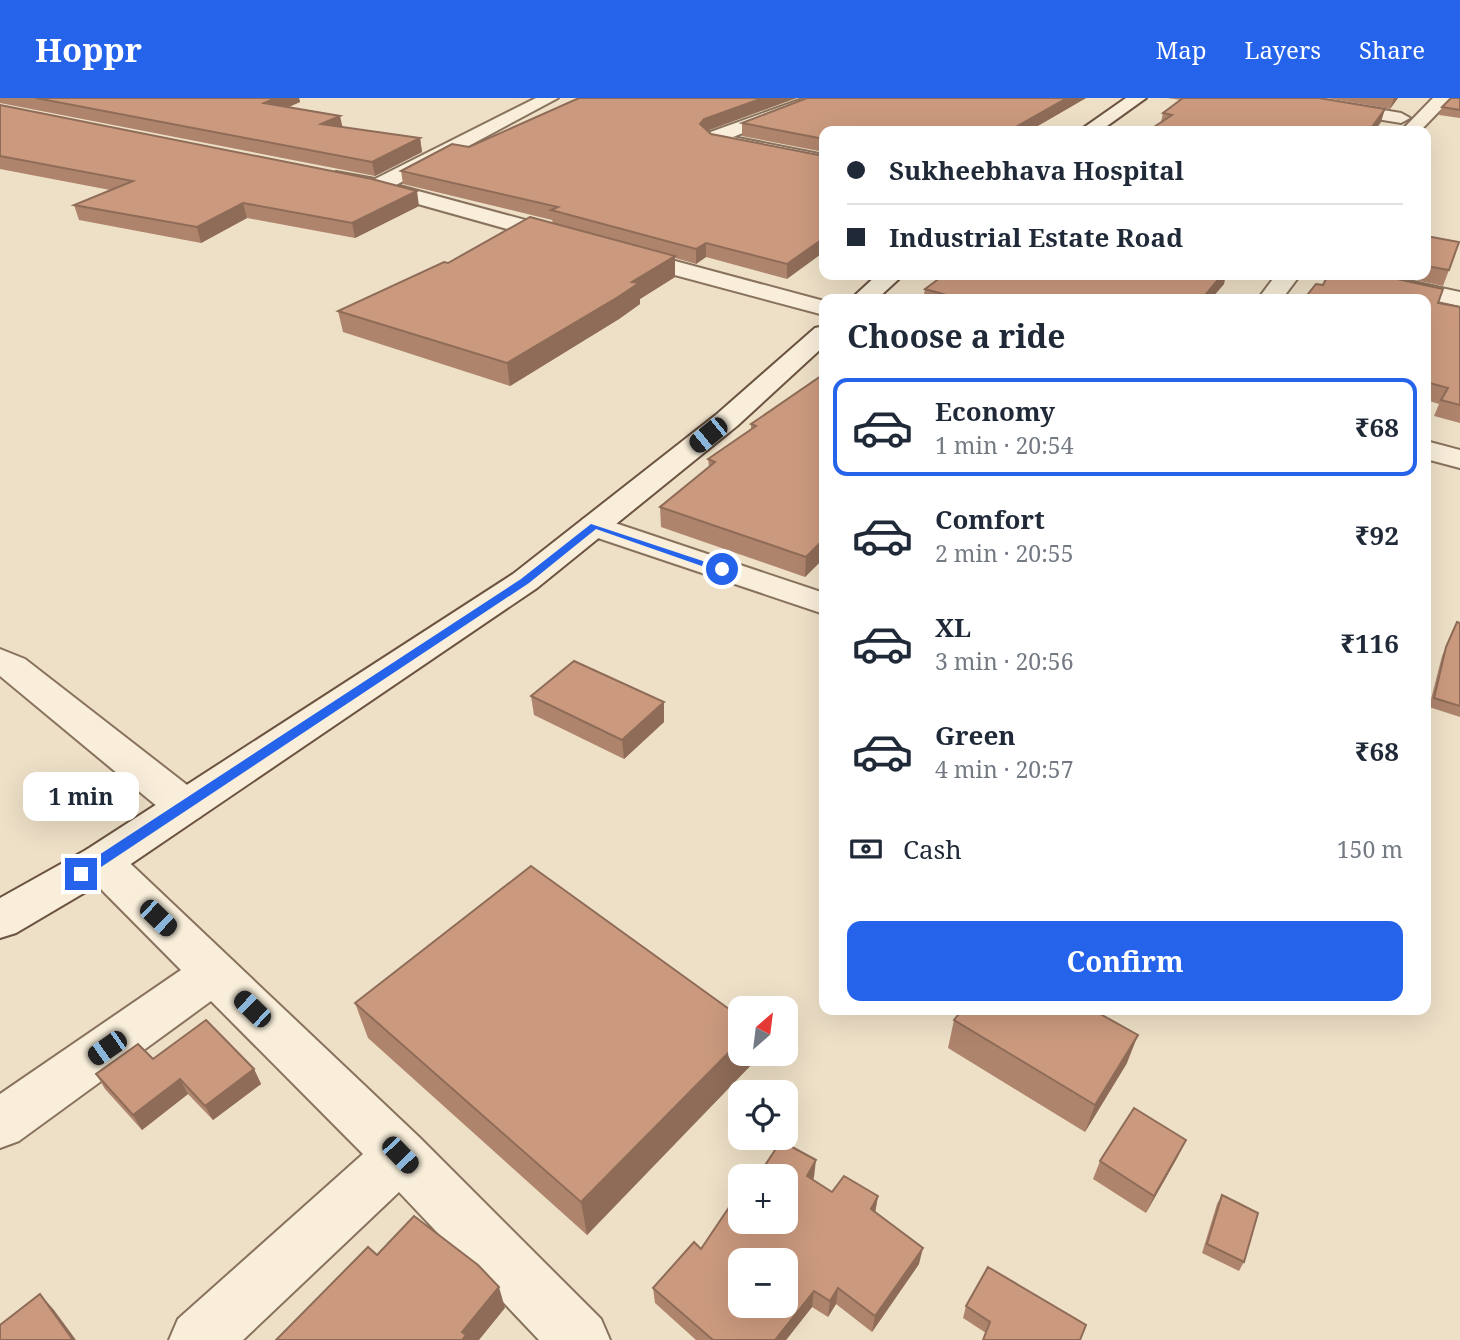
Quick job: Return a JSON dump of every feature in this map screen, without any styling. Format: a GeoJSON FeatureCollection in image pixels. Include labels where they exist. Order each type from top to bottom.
{"type":"FeatureCollection","features":[{"type":"Feature","properties":{"kind":"street"},"geometry":{"type":"LineString","coordinates":[[378,187],[549,98]]}},
{"type":"Feature","properties":{"kind":"street"},"geometry":{"type":"LineString","coordinates":[[819,160],[712,138],[821,98]]}},
{"type":"Feature","properties":{"kind":"street"},"geometry":{"type":"LineString","coordinates":[[1095,126],[1137,98]]}},
{"type":"Feature","properties":{"kind":"street"},"geometry":{"type":"LineString","coordinates":[[1280,98],[1406,125],[1443,98]]}},
{"type":"Feature","properties":{"kind":"street"},"geometry":{"type":"LineString","coordinates":[[324,175],[378,187],[819,307]]}},
{"type":"Feature","properties":{"kind":"street"},"geometry":{"type":"LineString","coordinates":[[869,294],[885,280]]}},
{"type":"Feature","properties":{"kind":"street"},"geometry":{"type":"LineString","coordinates":[[1373,280],[1460,299]]}},
{"type":"Feature","properties":{"kind":"street"},"geometry":{"type":"LineString","coordinates":[[0,920],[101,862],[525,581],[727,420],[819,337]]}},
{"type":"Feature","properties":{"kind":"street"},"geometry":{"type":"LineString","coordinates":[[1431,451],[1460,459]]}},
{"type":"Feature","properties":{"kind":"street"},"geometry":{"type":"LineString","coordinates":[[594,526],[819,602]]}},
{"type":"Feature","properties":{"kind":"street"},"geometry":{"type":"LineString","coordinates":[[0,661],[12,667],[185,806]]}},
{"type":"Feature","properties":{"kind":"street"},"geometry":{"type":"LineString","coordinates":[[101,862],[400,1155],[580,1340]]}},
{"type":"Feature","properties":{"kind":"street"},"geometry":{"type":"LineString","coordinates":[[0,1124],[214,972]]}},
{"type":"Feature","properties":{"kind":"street"},"geometry":{"type":"LineString","coordinates":[[199,1340],[400,1155]]}},
{"type":"Feature","properties":{"kind":"building"},"geometry":{"type":"Polygon","coordinates":[[[36,98],[276,98],[264,103],[340,116],[321,124],[420,138],[372,162],[36,98]]]}},
{"type":"Feature","properties":{"kind":"building"},"geometry":{"type":"Polygon","coordinates":[[[579,98],[763,98],[704,119],[700,124],[711,134],[819,155],[819,242],[787,264],[706,243],[696,249],[551,210],[558,207],[401,171],[452,144],[469,147],[579,98]]]}},
{"type":"Feature","properties":{"kind":"building"},"geometry":{"type":"Polygon","coordinates":[[[807,98],[1067,98],[1018,126],[819,126],[819,138],[742,123],[807,98]]]}},
{"type":"Feature","properties":{"kind":"building"},"geometry":{"type":"Polygon","coordinates":[[[1183,98],[1319,98],[1385,109],[1373,126],[1156,126],[1172,115],[1163,113],[1183,98]]]}},
{"type":"Feature","properties":{"kind":"building"},"geometry":{"type":"Polygon","coordinates":[[[1451,98],[1460,98],[1460,110],[1442,107],[1451,98]]]}},
{"type":"Feature","properties":{"kind":"building"},"geometry":{"type":"Polygon","coordinates":[[[0,105],[372,179],[417,191],[352,223],[243,203],[197,227],[74,205],[133,181],[0,156],[0,105]]]}},
{"type":"Feature","properties":{"kind":"building"},"geometry":{"type":"Polygon","coordinates":[[[530,217],[675,256],[632,282],[639,283],[618,297],[507,363],[338,311],[444,262],[448,263],[530,217]]]}},
{"type":"Feature","properties":{"kind":"building"},"geometry":{"type":"Polygon","coordinates":[[[1431,237],[1459,242],[1449,270],[1431,267],[1431,237]]]}},
{"type":"Feature","properties":{"kind":"building"},"geometry":{"type":"Polygon","coordinates":[[[937,280],[1218,280],[1206,294],[942,294],[925,289],[937,280]]]}},
{"type":"Feature","properties":{"kind":"building"},"geometry":{"type":"Polygon","coordinates":[[[1326,280],[1402,280],[1443,289],[1438,303],[1460,307],[1460,405],[1441,400],[1448,388],[1431,383],[1431,294],[1308,294],[1316,284],[1323,285],[1326,280]]]}},
{"type":"Feature","properties":{"kind":"building"},"geometry":{"type":"Polygon","coordinates":[[[819,377],[819,544],[806,557],[660,507],[715,462],[708,459],[756,426],[751,424],[819,377]]]}},
{"type":"Feature","properties":{"kind":"building"},"geometry":{"type":"Polygon","coordinates":[[[1457,622],[1460,623],[1460,706],[1434,698],[1446,647],[1457,622]]]}},
{"type":"Feature","properties":{"kind":"building"},"geometry":{"type":"Polygon","coordinates":[[[574,661],[664,702],[622,740],[531,696],[574,661]]]}},
{"type":"Feature","properties":{"kind":"building"},"geometry":{"type":"Polygon","coordinates":[[[531,866],[728,1008],[728,1053],[581,1202],[355,1003],[531,866]]]}},
{"type":"Feature","properties":{"kind":"building"},"geometry":{"type":"Polygon","coordinates":[[[958,1015],[1102,1015],[1138,1035],[1095,1105],[954,1020],[958,1015]]]}},
{"type":"Feature","properties":{"kind":"building"},"geometry":{"type":"Polygon","coordinates":[[[206,1020],[254,1069],[205,1106],[180,1079],[133,1115],[96,1074],[138,1044],[153,1059],[206,1020]]]}},
{"type":"Feature","properties":{"kind":"building"},"geometry":{"type":"Polygon","coordinates":[[[1134,1108],[1186,1140],[1154,1196],[1100,1161],[1134,1108]]]}},
{"type":"Feature","properties":{"kind":"building"},"geometry":{"type":"Polygon","coordinates":[[[775,1150],[798,1150],[816,1160],[807,1176],[832,1192],[844,1176],[878,1196],[871,1209],[923,1248],[875,1316],[838,1288],[830,1301],[814,1291],[798,1311],[798,1248],[728,1248],[728,1318],[793,1318],[775,1340],[713,1340],[653,1288],[694,1242],[701,1249],[728,1209],[728,1234],[798,1234],[798,1164],[766,1164],[775,1150]]]}},
{"type":"Feature","properties":{"kind":"building"},"geometry":{"type":"Polygon","coordinates":[[[1222,1195],[1258,1213],[1244,1262],[1207,1244],[1222,1195]]]}},
{"type":"Feature","properties":{"kind":"building"},"geometry":{"type":"Polygon","coordinates":[[[414,1216],[478,1265],[499,1287],[462,1332],[466,1335],[462,1340],[276,1340],[368,1247],[377,1255],[414,1216]]]}},
{"type":"Feature","properties":{"kind":"building"},"geometry":{"type":"Polygon","coordinates":[[[988,1267],[1086,1325],[1080,1340],[983,1340],[990,1322],[966,1306],[988,1267]]]}},
{"type":"Feature","properties":{"kind":"building"},"geometry":{"type":"Polygon","coordinates":[[[40,1294],[73,1340],[0,1340],[0,1325],[40,1294]]]}},
{"type":"Feature","properties":{"kind":"route"},"geometry":{"type":"LineString","coordinates":[[81,874],[525,581],[594,526],[722,569]]}}]}
